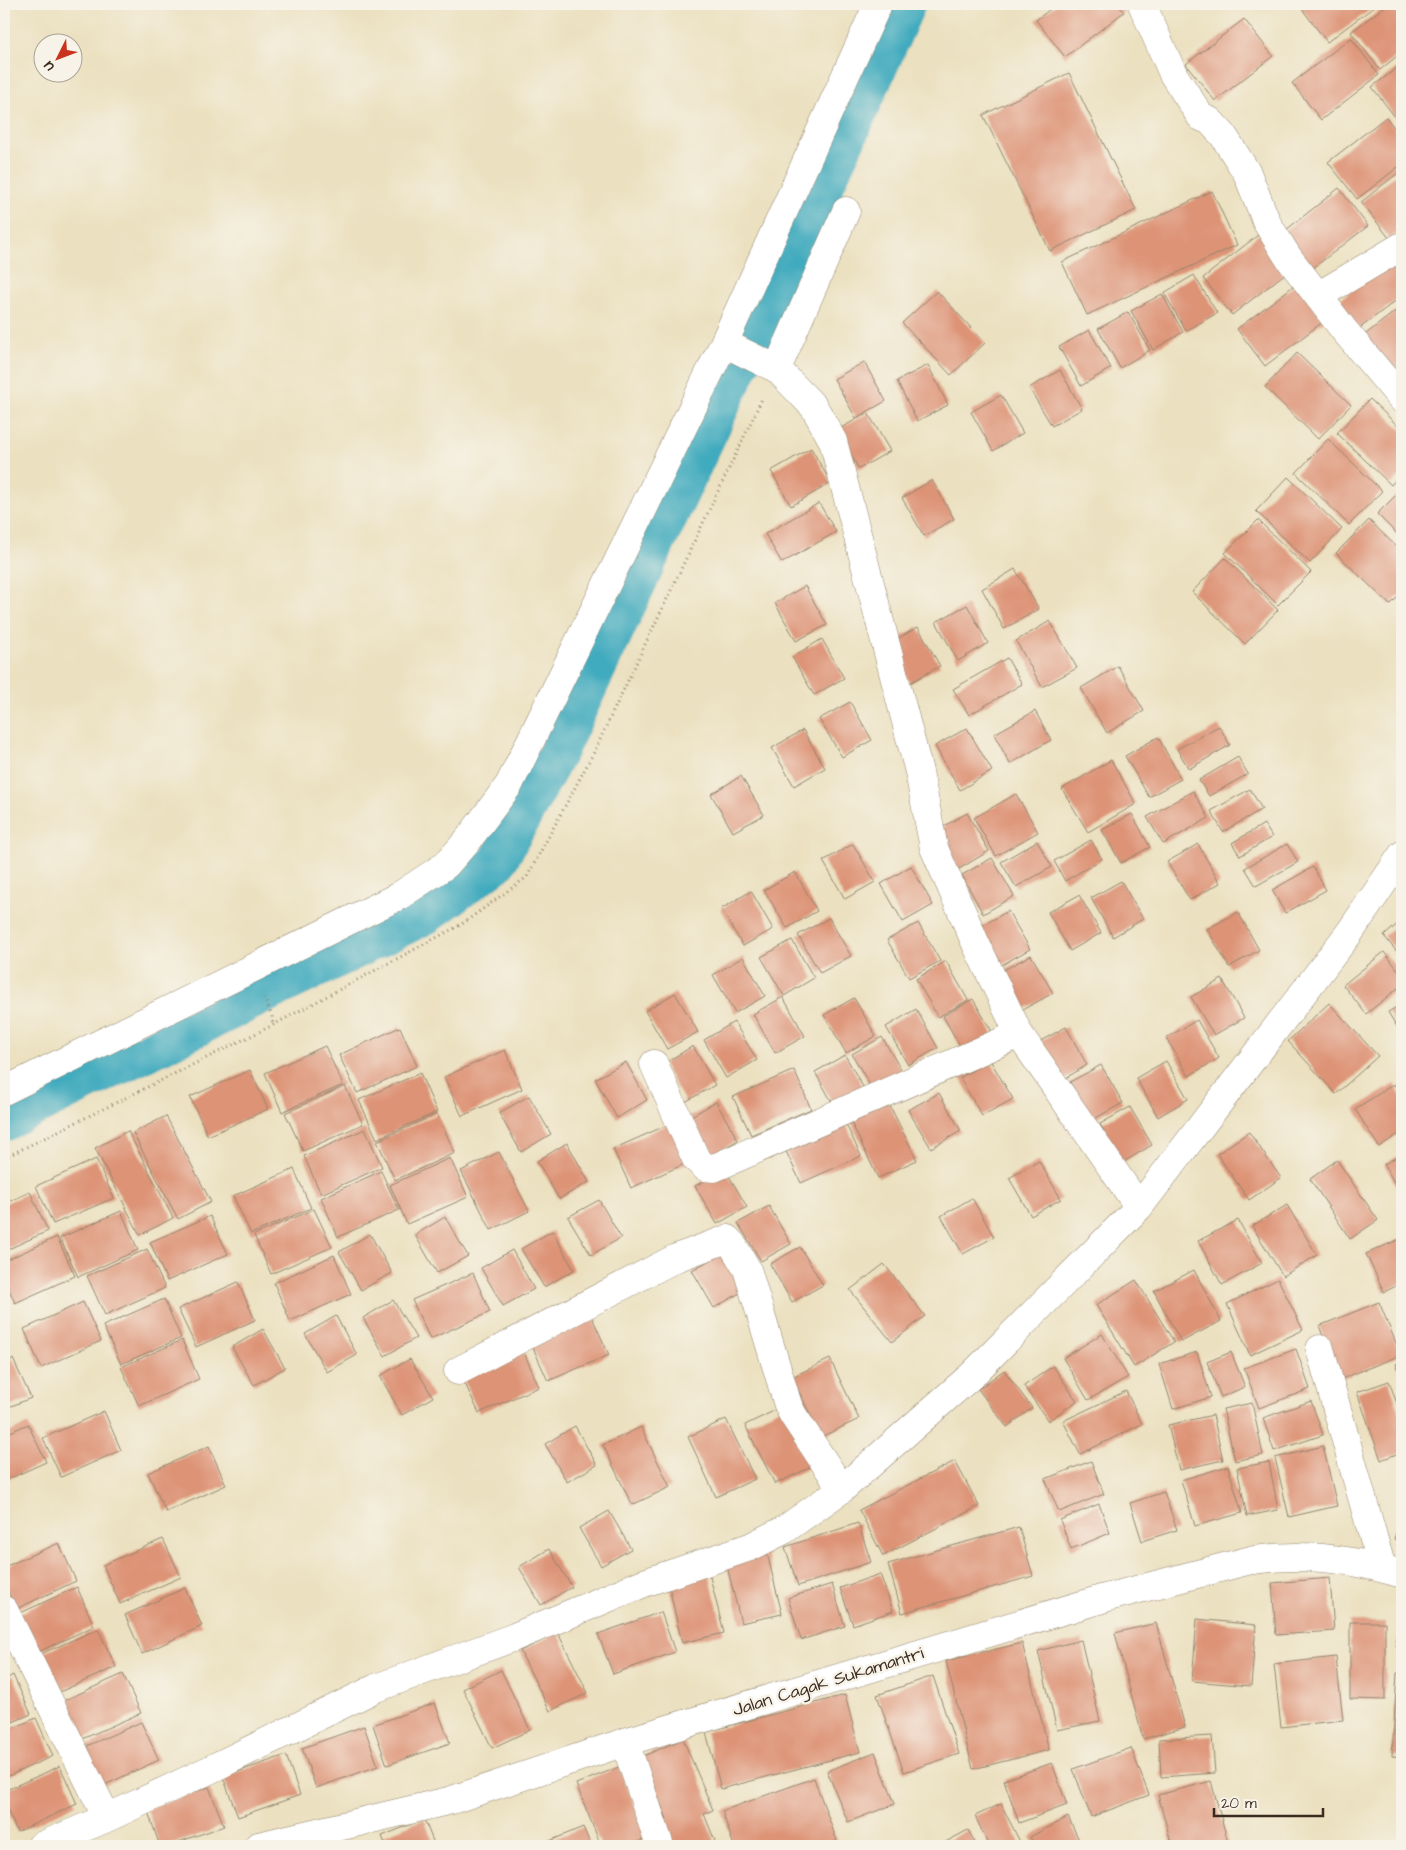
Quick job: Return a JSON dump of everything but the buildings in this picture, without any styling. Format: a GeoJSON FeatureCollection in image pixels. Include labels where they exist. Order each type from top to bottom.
{"type":"FeatureCollection","features":[{"type":"Feature","properties":{"kind":"street"},"geometry":{"type":"LineString","coordinates":[[4,1091],[399,896],[446,865],[473,834],[509,785],[729,345],[878,4]]}},
{"type":"Feature","properties":{"kind":"street"},"geometry":{"type":"LineString","coordinates":[[1142,4],[1173,74],[1190,103],[1201,117],[1210,121],[1223,135],[1247,173],[1267,223],[1288,257],[1344,330],[1402,399]]}},
{"type":"Feature","properties":{"kind":"street"},"geometry":{"type":"LineString","coordinates":[[773,367],[846,211]]}},
{"type":"Feature","properties":{"kind":"street"},"geometry":{"type":"LineString","coordinates":[[1318,296],[1402,246]]}},
{"type":"Feature","properties":{"kind":"street"},"geometry":{"type":"LineString","coordinates":[[729,345],[773,367],[814,407],[833,441],[919,772],[934,848],[976,944],[1019,1034],[1139,1207]]}},
{"type":"Feature","properties":{"kind":"street"},"geometry":{"type":"LineString","coordinates":[[41,1846],[107,1818],[209,1770],[376,1688],[512,1638],[644,1583],[750,1547],[784,1530],[842,1489],[971,1376],[1139,1207],[1350,932],[1402,855]]}},
{"type":"Feature","properties":{"kind":"street"},"geometry":{"type":"LineString","coordinates":[[654,1064],[696,1159],[705,1167],[714,1168],[1019,1034]]}},
{"type":"Feature","properties":{"kind":"street"},"geometry":{"type":"LineString","coordinates":[[458,1370],[676,1258],[726,1239],[732,1244],[747,1269],[788,1406],[842,1489]]}},
{"type":"Feature","properties":{"kind":"street"},"geometry":{"type":"LineString","coordinates":[[1320,1349],[1392,1571]]}},
{"type":"Feature","properties":{"kind":"street","name":"Jalan Cagak Sukamantri"},"geometry":{"type":"LineString","coordinates":[[258,1846],[452,1800],[625,1742],[1105,1598],[1247,1561],[1270,1557],[1299,1556],[1341,1559],[1392,1571]]}},
{"type":"Feature","properties":{"kind":"street"},"geometry":{"type":"LineString","coordinates":[[4,1610],[107,1818]]}},
{"type":"Feature","properties":{"kind":"street"},"geometry":{"type":"LineString","coordinates":[[625,1742],[660,1846]]}},
{"type":"Feature","properties":{"kind":"path"},"geometry":{"type":"LineString","coordinates":[[272,1016],[272,1026]]}},
{"type":"Feature","properties":{"kind":"waterway"},"geometry":{"type":"LineString","coordinates":[[4,1122],[426,915],[497,863],[559,749],[845,142],[906,4]]}}]}
